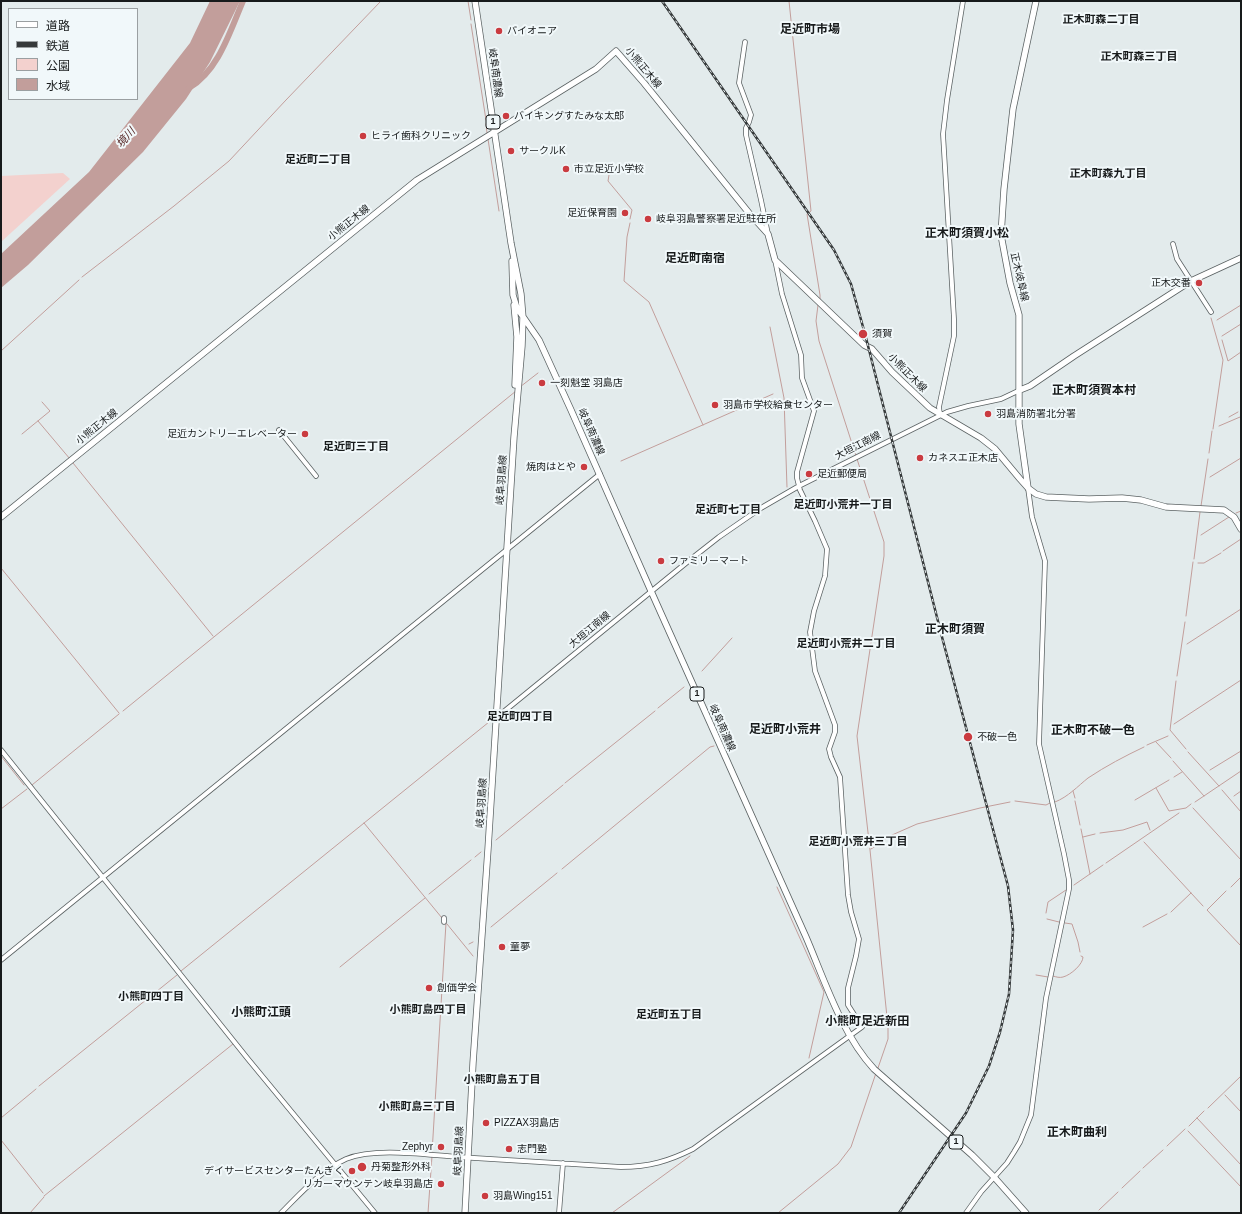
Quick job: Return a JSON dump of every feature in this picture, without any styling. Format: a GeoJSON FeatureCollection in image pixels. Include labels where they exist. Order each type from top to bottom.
{"type":"FeatureCollection","features":[{"type":"Feature","properties":{"kind":"main road","name":"岐阜南濃線"},"geometry":{"type":"LineString","coordinates":[[475,1],[511,243],[518,273],[523,318]]}},
{"type":"Feature","properties":{"kind":"main road","name":"正木岐阜線"},"geometry":{"type":"LineString","coordinates":[[1028,488],[1019,424],[1019,315],[1010,283],[1001,235],[1001,226],[1013,109],[1036,1]]}},
{"type":"Feature","properties":{"kind":"main road","name":"小熊正木線"},"geometry":{"type":"LineString","coordinates":[[1,517],[394,197],[417,180],[596,69],[616,51],[744,207],[768,234],[775,260],[864,345],[872,349],[919,399],[940,415],[981,438],[995,449],[1028,488],[1036,494],[1046,497],[1089,499],[1122,498],[1141,500],[1166,507],[1224,510],[1229,512],[1234,517],[1241,529]]}},
{"type":"Feature","properties":{"kind":"main road","name":"岐阜南濃線"},"geometry":{"type":"LineString","coordinates":[[511,243],[514,300],[523,318],[539,340],[850,1036],[862,1056],[874,1068],[972,1155],[994,1177]]}},
{"type":"Feature","properties":{"kind":"main road","name":"大垣江南線"},"geometry":{"type":"LineString","coordinates":[[1020,390],[1030,386],[1191,281],[1241,258]]}},
{"type":"Feature","properties":{"kind":"main road","name":"岐阜羽島線"},"geometry":{"type":"LineString","coordinates":[[514,300],[517,337],[515,386],[517,395]]}},
{"type":"Feature","properties":{"kind":"main road","name":"岐阜羽島線"},"geometry":{"type":"LineString","coordinates":[[465,1213],[473,1063],[523,318]]}},
{"type":"Feature","properties":{"kind":"main road","name":"1"},"geometry":{"type":"LineString","coordinates":[[994,1177],[1026,1213]]}},
{"type":"Feature","properties":{"kind":"street"},"geometry":{"type":"LineString","coordinates":[[940,415],[940,407],[954,330],[944,134],[947,100],[963,1]]}},
{"type":"Feature","properties":{"kind":"street"},"geometry":{"type":"LineString","coordinates":[[745,42],[739,83],[751,115],[746,128],[746,135],[762,200],[768,234]]}},
{"type":"Feature","properties":{"kind":"street"},"geometry":{"type":"LineString","coordinates":[[1173,244],[1177,259],[1211,312]]}},
{"type":"Feature","properties":{"kind":"street"},"geometry":{"type":"LineString","coordinates":[[281,1213],[319,1176],[336,1164],[356,1156],[373,1153],[635,1167],[645,1166],[678,1157],[709,1138],[862,1027],[848,1005],[848,988],[859,939],[851,912],[848,895],[840,777],[829,749],[836,725],[815,671],[810,632],[814,611],[826,576],[827,549],[799,486],[798,472],[814,411],[802,378],[801,355],[782,294],[775,260]]}},
{"type":"Feature","properties":{"kind":"street","name":"大垣江南線"},"geometry":{"type":"LineString","coordinates":[[496,718],[719,537],[761,508],[799,486],[940,415],[968,406],[1001,399],[1020,390]]}},
{"type":"Feature","properties":{"kind":"street"},"geometry":{"type":"LineString","coordinates":[[279,430],[316,476]]}},
{"type":"Feature","properties":{"kind":"street"},"geometry":{"type":"LineString","coordinates":[[1,960],[600,474]]}},
{"type":"Feature","properties":{"kind":"street"},"geometry":{"type":"LineString","coordinates":[[966,1213],[981,1192],[1007,1163],[1014,1152],[1031,1115],[1047,996],[1069,889],[1069,880],[1064,854],[1039,744],[1045,561],[1032,517],[1028,488]]}},
{"type":"Feature","properties":{"kind":"street"},"geometry":{"type":"LineString","coordinates":[[1,750],[248,1059],[375,1213]]}},
{"type":"Feature","properties":{"kind":"street"},"geometry":{"type":"LineString","coordinates":[[560,1213],[563,1163]]}},
{"type":"Feature","properties":{"kind":"green space"},"geometry":{"type":"Polygon","coordinates":[[[63,173],[70,179],[1,242],[1,176],[63,173]]]}},
{"type":"Feature","properties":{"kind":"water"},"geometry":{"type":"Polygon","coordinates":[[[210,1],[240,1],[210,62],[186,99],[143,152],[28,265],[1,288],[1,254],[89,172],[190,43],[210,1]]]}},
{"type":"Feature","properties":{"kind":"waterway","name":"境川"},"geometry":{"type":"LineString","coordinates":[[189,88],[208,71],[216,60],[228,37],[243,1]]}},
{"type":"Feature","properties":{"kind":"waterway"},"geometry":{"type":"LineString","coordinates":[[82,277],[174,206],[229,161],[381,1]]}},
{"type":"Feature","properties":{"kind":"waterway"},"geometry":{"type":"LineString","coordinates":[[468,1],[471,20]]}},
{"type":"Feature","properties":{"kind":"waterway"},"geometry":{"type":"LineString","coordinates":[[789,1],[811,211],[807,214],[820,300]]}},
{"type":"Feature","properties":{"kind":"waterway"},"geometry":{"type":"LineString","coordinates":[[471,24],[486,120]]}},
{"type":"Feature","properties":{"kind":"waterway"},"geometry":{"type":"LineString","coordinates":[[486,124],[487,133]]}},
{"type":"Feature","properties":{"kind":"waterway"},"geometry":{"type":"LineString","coordinates":[[488,139],[499,211]]}},
{"type":"Feature","properties":{"kind":"waterway"},"geometry":{"type":"LineString","coordinates":[[609,175],[608,181],[632,210],[630,219]]}},
{"type":"Feature","properties":{"kind":"waterway"},"geometry":{"type":"LineString","coordinates":[[630,223],[627,237],[624,281],[649,302],[703,425]]}},
{"type":"Feature","properties":{"kind":"waterway"},"geometry":{"type":"LineString","coordinates":[[1,351],[79,280]]}},
{"type":"Feature","properties":{"kind":"waterway"},"geometry":{"type":"LineString","coordinates":[[818,305],[816,321],[819,341],[856,456]]}},
{"type":"Feature","properties":{"kind":"waterway"},"geometry":{"type":"LineString","coordinates":[[1217,320],[1241,305]]}},
{"type":"Feature","properties":{"kind":"waterway"},"geometry":{"type":"LineString","coordinates":[[1211,318],[1223,360],[1213,429]]}},
{"type":"Feature","properties":{"kind":"waterway"},"geometry":{"type":"LineString","coordinates":[[1222,336],[1241,324]]}},
{"type":"Feature","properties":{"kind":"waterway"},"geometry":{"type":"LineString","coordinates":[[770,327],[784,398],[787,487]]}},
{"type":"Feature","properties":{"kind":"waterway"},"geometry":{"type":"LineString","coordinates":[[1222,340],[1228,361],[1241,352]]}},
{"type":"Feature","properties":{"kind":"waterway"},"geometry":{"type":"LineString","coordinates":[[520,387],[538,373]]}},
{"type":"Feature","properties":{"kind":"waterway"},"geometry":{"type":"LineString","coordinates":[[123,711],[516,391]]}},
{"type":"Feature","properties":{"kind":"waterway"},"geometry":{"type":"LineString","coordinates":[[621,461],[773,394]]}},
{"type":"Feature","properties":{"kind":"waterway"},"geometry":{"type":"LineString","coordinates":[[22,434],[50,411],[42,402]]}},
{"type":"Feature","properties":{"kind":"waterway"},"geometry":{"type":"LineString","coordinates":[[1229,417],[1238,412]]}},
{"type":"Feature","properties":{"kind":"waterway"},"geometry":{"type":"LineString","coordinates":[[1219,426],[1240,417],[1241,419]]}},
{"type":"Feature","properties":{"kind":"waterway"},"geometry":{"type":"LineString","coordinates":[[38,421],[70,459]]}},
{"type":"Feature","properties":{"kind":"waterway"},"geometry":{"type":"LineString","coordinates":[[1209,453],[1212,431]]}},
{"type":"Feature","properties":{"kind":"waterway"},"geometry":{"type":"LineString","coordinates":[[1210,477],[1241,458]]}},
{"type":"Feature","properties":{"kind":"waterway"},"geometry":{"type":"LineString","coordinates":[[857,459],[884,542],[884,556],[857,736],[888,1027],[888,1039],[878,1068]]}},
{"type":"Feature","properties":{"kind":"waterway"},"geometry":{"type":"LineString","coordinates":[[1201,506],[1208,459]]}},
{"type":"Feature","properties":{"kind":"waterway"},"geometry":{"type":"LineString","coordinates":[[73,463],[213,636]]}},
{"type":"Feature","properties":{"kind":"waterway"},"geometry":{"type":"LineString","coordinates":[[1236,513],[1241,511]]}},
{"type":"Feature","properties":{"kind":"waterway"},"geometry":{"type":"LineString","coordinates":[[1194,559],[1200,512]]}},
{"type":"Feature","properties":{"kind":"waterway"},"geometry":{"type":"LineString","coordinates":[[1201,535],[1229,517]]}},
{"type":"Feature","properties":{"kind":"waterway"},"geometry":{"type":"LineString","coordinates":[[1223,551],[1241,539]]}},
{"type":"Feature","properties":{"kind":"waterway"},"geometry":{"type":"LineString","coordinates":[[1198,563],[1204,563],[1221,553]]}},
{"type":"Feature","properties":{"kind":"waterway"},"geometry":{"type":"LineString","coordinates":[[1186,616],[1193,562]]}},
{"type":"Feature","properties":{"kind":"waterway"},"geometry":{"type":"LineString","coordinates":[[1,568],[119,713]]}},
{"type":"Feature","properties":{"kind":"waterway"},"geometry":{"type":"LineString","coordinates":[[1187,644],[1241,609]]}},
{"type":"Feature","properties":{"kind":"waterway"},"geometry":{"type":"LineString","coordinates":[[1177,676],[1185,622]]}},
{"type":"Feature","properties":{"kind":"waterway"},"geometry":{"type":"LineString","coordinates":[[702,671],[732,638]]}},
{"type":"Feature","properties":{"kind":"waterway"},"geometry":{"type":"LineString","coordinates":[[1174,724],[1241,680]]}},
{"type":"Feature","properties":{"kind":"waterway"},"geometry":{"type":"LineString","coordinates":[[1176,681],[1170,730],[1186,749]]}},
{"type":"Feature","properties":{"kind":"waterway"},"geometry":{"type":"LineString","coordinates":[[658,708],[684,687]]}},
{"type":"Feature","properties":{"kind":"waterway"},"geometry":{"type":"LineString","coordinates":[[565,783],[655,711]]}},
{"type":"Feature","properties":{"kind":"waterway"},"geometry":{"type":"LineString","coordinates":[[32,785],[119,714]]}},
{"type":"Feature","properties":{"kind":"waterway"},"geometry":{"type":"LineString","coordinates":[[181,971],[489,722]]}},
{"type":"Feature","properties":{"kind":"waterway"},"geometry":{"type":"LineString","coordinates":[[1147,745],[1168,736]]}},
{"type":"Feature","properties":{"kind":"waterway"},"geometry":{"type":"LineString","coordinates":[[1156,742],[1171,758]]}},
{"type":"Feature","properties":{"kind":"waterway"},"geometry":{"type":"LineString","coordinates":[[562,869],[710,747],[714,746]]}},
{"type":"Feature","properties":{"kind":"waterway"},"geometry":{"type":"LineString","coordinates":[[1055,802],[1069,794],[1088,778],[1116,761],[1144,747]]}},
{"type":"Feature","properties":{"kind":"waterway"},"geometry":{"type":"LineString","coordinates":[[1210,770],[1241,751]]}},
{"type":"Feature","properties":{"kind":"waterway"},"geometry":{"type":"LineString","coordinates":[[1188,752],[1219,786]]}},
{"type":"Feature","properties":{"kind":"waterway"},"geometry":{"type":"LineString","coordinates":[[1,756],[24,785]]}},
{"type":"Feature","properties":{"kind":"waterway"},"geometry":{"type":"LineString","coordinates":[[1173,761],[1204,796]]}},
{"type":"Feature","properties":{"kind":"waterway"},"geometry":{"type":"LineString","coordinates":[[1195,802],[1241,771]]}},
{"type":"Feature","properties":{"kind":"waterway"},"geometry":{"type":"LineString","coordinates":[[1174,777],[1182,772]]}},
{"type":"Feature","properties":{"kind":"waterway"},"geometry":{"type":"LineString","coordinates":[[1135,800],[1169,780]]}},
{"type":"Feature","properties":{"kind":"waterway"},"geometry":{"type":"LineString","coordinates":[[496,840],[563,785]]}},
{"type":"Feature","properties":{"kind":"waterway"},"geometry":{"type":"LineString","coordinates":[[1156,788],[1169,811],[1186,808],[1191,804]]}},
{"type":"Feature","properties":{"kind":"waterway"},"geometry":{"type":"LineString","coordinates":[[1,809],[27,789]]}},
{"type":"Feature","properties":{"kind":"waterway"},"geometry":{"type":"LineString","coordinates":[[1222,790],[1241,812]]}},
{"type":"Feature","properties":{"kind":"waterway"},"geometry":{"type":"LineString","coordinates":[[1073,791],[1075,798]]}},
{"type":"Feature","properties":{"kind":"waterway"},"geometry":{"type":"LineString","coordinates":[[1234,796],[1241,791]]}},
{"type":"Feature","properties":{"kind":"waterway"},"geometry":{"type":"LineString","coordinates":[[1015,801],[1046,805],[1050,803]]}},
{"type":"Feature","properties":{"kind":"waterway"},"geometry":{"type":"LineString","coordinates":[[1075,801],[1080,825]]}},
{"type":"Feature","properties":{"kind":"waterway"},"geometry":{"type":"LineString","coordinates":[[871,849],[892,835],[917,824],[1010,802]]}},
{"type":"Feature","properties":{"kind":"waterway"},"geometry":{"type":"LineString","coordinates":[[1193,808],[1241,860]]}},
{"type":"Feature","properties":{"kind":"waterway"},"geometry":{"type":"LineString","coordinates":[[1106,863],[1179,813]]}},
{"type":"Feature","properties":{"kind":"waterway"},"geometry":{"type":"LineString","coordinates":[[1100,833],[1123,830],[1147,822],[1150,830]]}},
{"type":"Feature","properties":{"kind":"waterway"},"geometry":{"type":"LineString","coordinates":[[364,823],[442,918]]}},
{"type":"Feature","properties":{"kind":"waterway"},"geometry":{"type":"LineString","coordinates":[[1081,829],[1090,874]]}},
{"type":"Feature","properties":{"kind":"waterway"},"geometry":{"type":"LineString","coordinates":[[1083,837],[1095,834]]}},
{"type":"Feature","properties":{"kind":"waterway"},"geometry":{"type":"LineString","coordinates":[[1144,842],[1203,906]]}},
{"type":"Feature","properties":{"kind":"waterway"},"geometry":{"type":"LineString","coordinates":[[475,857],[481,852]]}},
{"type":"Feature","properties":{"kind":"waterway"},"geometry":{"type":"LineString","coordinates":[[429,894],[471,860]]}},
{"type":"Feature","properties":{"kind":"waterway"},"geometry":{"type":"LineString","coordinates":[[1074,885],[1103,865]]}},
{"type":"Feature","properties":{"kind":"waterway"},"geometry":{"type":"LineString","coordinates":[[491,927],[557,873]]}},
{"type":"Feature","properties":{"kind":"waterway"},"geometry":{"type":"LineString","coordinates":[[1231,887],[1241,877]]}},
{"type":"Feature","properties":{"kind":"waterway"},"geometry":{"type":"LineString","coordinates":[[777,887],[824,992],[809,1058]]}},
{"type":"Feature","properties":{"kind":"waterway"},"geometry":{"type":"LineString","coordinates":[[1046,913],[1048,902],[1066,890]]}},
{"type":"Feature","properties":{"kind":"waterway"},"geometry":{"type":"LineString","coordinates":[[1226,891],[1207,910],[1241,946]]}},
{"type":"Feature","properties":{"kind":"waterway"},"geometry":{"type":"LineString","coordinates":[[1171,912],[1191,893]]}},
{"type":"Feature","properties":{"kind":"waterway"},"geometry":{"type":"LineString","coordinates":[[340,967],[425,898]]}},
{"type":"Feature","properties":{"kind":"waterway"},"geometry":{"type":"LineString","coordinates":[[1143,927],[1167,914]]}},
{"type":"Feature","properties":{"kind":"waterway"},"geometry":{"type":"LineString","coordinates":[[1047,919],[1059,922]]}},
{"type":"Feature","properties":{"kind":"waterway"},"geometry":{"type":"LineString","coordinates":[[432,1153],[446,923]]}},
{"type":"Feature","properties":{"kind":"waterway"},"geometry":{"type":"LineString","coordinates":[[1065,923],[1072,924],[1080,952]]}},
{"type":"Feature","properties":{"kind":"waterway"},"geometry":{"type":"LineString","coordinates":[[447,924],[473,956]]}},
{"type":"Feature","properties":{"kind":"waterway"},"geometry":{"type":"LineString","coordinates":[[469,944],[473,942]]}},
{"type":"Feature","properties":{"kind":"waterway"},"geometry":{"type":"LineString","coordinates":[[1053,976],[1062,977],[1073,972],[1081,963],[1083,957],[1081,956]]}},
{"type":"Feature","properties":{"kind":"waterway"},"geometry":{"type":"LineString","coordinates":[[39,1086],[177,975]]}},
{"type":"Feature","properties":{"kind":"waterway"},"geometry":{"type":"LineString","coordinates":[[1036,975],[1048,977]]}},
{"type":"Feature","properties":{"kind":"waterway"},"geometry":{"type":"LineString","coordinates":[[44,1196],[233,1044]]}},
{"type":"Feature","properties":{"kind":"waterway"},"geometry":{"type":"LineString","coordinates":[[778,1213],[838,1164],[851,1147],[876,1073]]}},
{"type":"Feature","properties":{"kind":"waterway"},"geometry":{"type":"LineString","coordinates":[[1208,1108],[1241,1076]]}},
{"type":"Feature","properties":{"kind":"waterway"},"geometry":{"type":"LineString","coordinates":[[1,1118],[36,1089]]}},
{"type":"Feature","properties":{"kind":"waterway"},"geometry":{"type":"LineString","coordinates":[[1225,1095],[1241,1112]]}},
{"type":"Feature","properties":{"kind":"waterway"},"geometry":{"type":"LineString","coordinates":[[1189,1126],[1204,1111]]}},
{"type":"Feature","properties":{"kind":"waterway"},"geometry":{"type":"LineString","coordinates":[[1197,1118],[1241,1165]]}},
{"type":"Feature","properties":{"kind":"waterway"},"geometry":{"type":"LineString","coordinates":[[1167,1146],[1185,1129]]}},
{"type":"Feature","properties":{"kind":"waterway"},"geometry":{"type":"LineString","coordinates":[[1188,1131],[1241,1187]]}},
{"type":"Feature","properties":{"kind":"waterway"},"geometry":{"type":"LineString","coordinates":[[1,1140],[43,1193]]}},
{"type":"Feature","properties":{"kind":"waterway"},"geometry":{"type":"LineString","coordinates":[[1143,1168],[1163,1150]]}},
{"type":"Feature","properties":{"kind":"waterway"},"geometry":{"type":"LineString","coordinates":[[428,1213],[432,1156]]}},
{"type":"Feature","properties":{"kind":"waterway"},"geometry":{"type":"LineString","coordinates":[[612,1213],[690,1156]]}},
{"type":"Feature","properties":{"kind":"waterway"},"geometry":{"type":"LineString","coordinates":[[1122,1188],[1140,1171]]}},
{"type":"Feature","properties":{"kind":"waterway"},"geometry":{"type":"LineString","coordinates":[[1099,1210],[1118,1192]]}},
{"type":"Feature","properties":{"kind":"waterway"},"geometry":{"type":"LineString","coordinates":[[30,1213],[44,1197]]}},
{"type":"Feature","properties":{"kind":"railway"},"geometry":{"type":"LineString","coordinates":[[662,1],[834,250],[851,284],[1008,886],[1013,930],[1009,994],[1000,1032],[989,1066],[966,1113],[899,1213]]}},
{"type":"Feature","properties":{"kind":"place","name":"パイオニア"},"geometry":{"type":"Point","coordinates":[499,31]}},
{"type":"Feature","properties":{"kind":"place","name":"バイキングすたみな太郎"},"geometry":{"type":"Point","coordinates":[506,116]}},
{"type":"Feature","properties":{"kind":"place","name":"ヒライ歯科クリニック"},"geometry":{"type":"Point","coordinates":[363,136]}},
{"type":"Feature","properties":{"kind":"place","name":"サークルK"},"geometry":{"type":"Point","coordinates":[511,151]}},
{"type":"Feature","properties":{"kind":"place","name":"市立足近小学校"},"geometry":{"type":"Point","coordinates":[566,169]}},
{"type":"Feature","properties":{"kind":"place","name":"足近保育園"},"geometry":{"type":"Point","coordinates":[625,213]}},
{"type":"Feature","properties":{"kind":"place","name":"岐阜羽島警察署足近駐在所"},"geometry":{"type":"Point","coordinates":[648,219]}},
{"type":"Feature","properties":{"kind":"place","name":"正木交番"},"geometry":{"type":"Point","coordinates":[1199,283]}},
{"type":"Feature","properties":{"kind":"place","name":"須賀"},"geometry":{"type":"Point","coordinates":[863,334]}},
{"type":"Feature","properties":{"kind":"place","name":"一刻魁堂 羽島店"},"geometry":{"type":"Point","coordinates":[542,383]}},
{"type":"Feature","properties":{"kind":"place","name":"羽島市学校給食センター"},"geometry":{"type":"Point","coordinates":[715,405]}},
{"type":"Feature","properties":{"kind":"place","name":"羽島消防署北分署"},"geometry":{"type":"Point","coordinates":[988,414]}},
{"type":"Feature","properties":{"kind":"place","name":"足近カントリーエレベーター"},"geometry":{"type":"Point","coordinates":[305,434]}},
{"type":"Feature","properties":{"kind":"place","name":"カネスエ正木店"},"geometry":{"type":"Point","coordinates":[920,458]}},
{"type":"Feature","properties":{"kind":"place","name":"焼肉はとや"},"geometry":{"type":"Point","coordinates":[584,467]}},
{"type":"Feature","properties":{"kind":"place","name":"足近郵便局"},"geometry":{"type":"Point","coordinates":[809,474]}},
{"type":"Feature","properties":{"kind":"place","name":"ファミリーマート"},"geometry":{"type":"Point","coordinates":[661,561]}},
{"type":"Feature","properties":{"kind":"place","name":"不破一色"},"geometry":{"type":"Point","coordinates":[968,737]}},
{"type":"Feature","properties":{"kind":"place","name":"童夢"},"geometry":{"type":"Point","coordinates":[502,947]}},
{"type":"Feature","properties":{"kind":"place","name":"創価学会"},"geometry":{"type":"Point","coordinates":[429,988]}},
{"type":"Feature","properties":{"kind":"place","name":"PIZZAX羽島店"},"geometry":{"type":"Point","coordinates":[486,1123]}},
{"type":"Feature","properties":{"kind":"place","name":"Zephyr"},"geometry":{"type":"Point","coordinates":[441,1147]}},
{"type":"Feature","properties":{"kind":"place","name":"志門塾"},"geometry":{"type":"Point","coordinates":[509,1149]}},
{"type":"Feature","properties":{"kind":"place","name":"丹菊整形外科"},"geometry":{"type":"Point","coordinates":[362,1167]}},
{"type":"Feature","properties":{"kind":"place","name":"デイサービスセンターたんぎく"},"geometry":{"type":"Point","coordinates":[352,1171]}},
{"type":"Feature","properties":{"kind":"place","name":"リカーマウンテン岐阜羽島店"},"geometry":{"type":"Point","coordinates":[441,1184]}},
{"type":"Feature","properties":{"kind":"place","name":"羽島Wing151"},"geometry":{"type":"Point","coordinates":[485,1196]}},
{"type":"Feature","properties":{"kind":"district","name":"正木町森二丁目"},"geometry":{"type":"Point","coordinates":[1101,20]}},
{"type":"Feature","properties":{"kind":"district","name":"足近町市場"},"geometry":{"type":"Point","coordinates":[810,30]}},
{"type":"Feature","properties":{"kind":"district","name":"正木町森三丁目"},"geometry":{"type":"Point","coordinates":[1139,57]}},
{"type":"Feature","properties":{"kind":"district","name":"足近町二丁目"},"geometry":{"type":"Point","coordinates":[318,160]}},
{"type":"Feature","properties":{"kind":"district","name":"正木町森九丁目"},"geometry":{"type":"Point","coordinates":[1108,174]}},
{"type":"Feature","properties":{"kind":"district","name":"正木町須賀小松"},"geometry":{"type":"Point","coordinates":[967,234]}},
{"type":"Feature","properties":{"kind":"district","name":"足近町南宿"},"geometry":{"type":"Point","coordinates":[695,259]}},
{"type":"Feature","properties":{"kind":"district","name":"正木町須賀本村"},"geometry":{"type":"Point","coordinates":[1094,391]}},
{"type":"Feature","properties":{"kind":"district","name":"足近町三丁目"},"geometry":{"type":"Point","coordinates":[356,447]}},
{"type":"Feature","properties":{"kind":"district","name":"足近町小荒井一丁目"},"geometry":{"type":"Point","coordinates":[843,505]}},
{"type":"Feature","properties":{"kind":"district","name":"足近町七丁目"},"geometry":{"type":"Point","coordinates":[728,510]}},
{"type":"Feature","properties":{"kind":"district","name":"正木町須賀"},"geometry":{"type":"Point","coordinates":[955,630]}},
{"type":"Feature","properties":{"kind":"district","name":"足近町小荒井二丁目"},"geometry":{"type":"Point","coordinates":[846,644]}},
{"type":"Feature","properties":{"kind":"district","name":"足近町四丁目"},"geometry":{"type":"Point","coordinates":[520,717]}},
{"type":"Feature","properties":{"kind":"district","name":"足近町小荒井"},"geometry":{"type":"Point","coordinates":[785,730]}},
{"type":"Feature","properties":{"kind":"district","name":"正木町不破一色"},"geometry":{"type":"Point","coordinates":[1093,731]}},
{"type":"Feature","properties":{"kind":"district","name":"足近町小荒井三丁目"},"geometry":{"type":"Point","coordinates":[858,842]}},
{"type":"Feature","properties":{"kind":"district","name":"小熊町四丁目"},"geometry":{"type":"Point","coordinates":[151,997]}},
{"type":"Feature","properties":{"kind":"district","name":"小熊町島四丁目"},"geometry":{"type":"Point","coordinates":[428,1010]}},
{"type":"Feature","properties":{"kind":"district","name":"小熊町江頭"},"geometry":{"type":"Point","coordinates":[261,1013]}},
{"type":"Feature","properties":{"kind":"district","name":"足近町五丁目"},"geometry":{"type":"Point","coordinates":[669,1015]}},
{"type":"Feature","properties":{"kind":"district","name":"小熊町足近新田"},"geometry":{"type":"Point","coordinates":[867,1022]}},
{"type":"Feature","properties":{"kind":"district","name":"小熊町島五丁目"},"geometry":{"type":"Point","coordinates":[502,1080]}},
{"type":"Feature","properties":{"kind":"district","name":"小熊町島三丁目"},"geometry":{"type":"Point","coordinates":[417,1107]}},
{"type":"Feature","properties":{"kind":"district","name":"正木町曲利"},"geometry":{"type":"Point","coordinates":[1077,1133]}}]}
